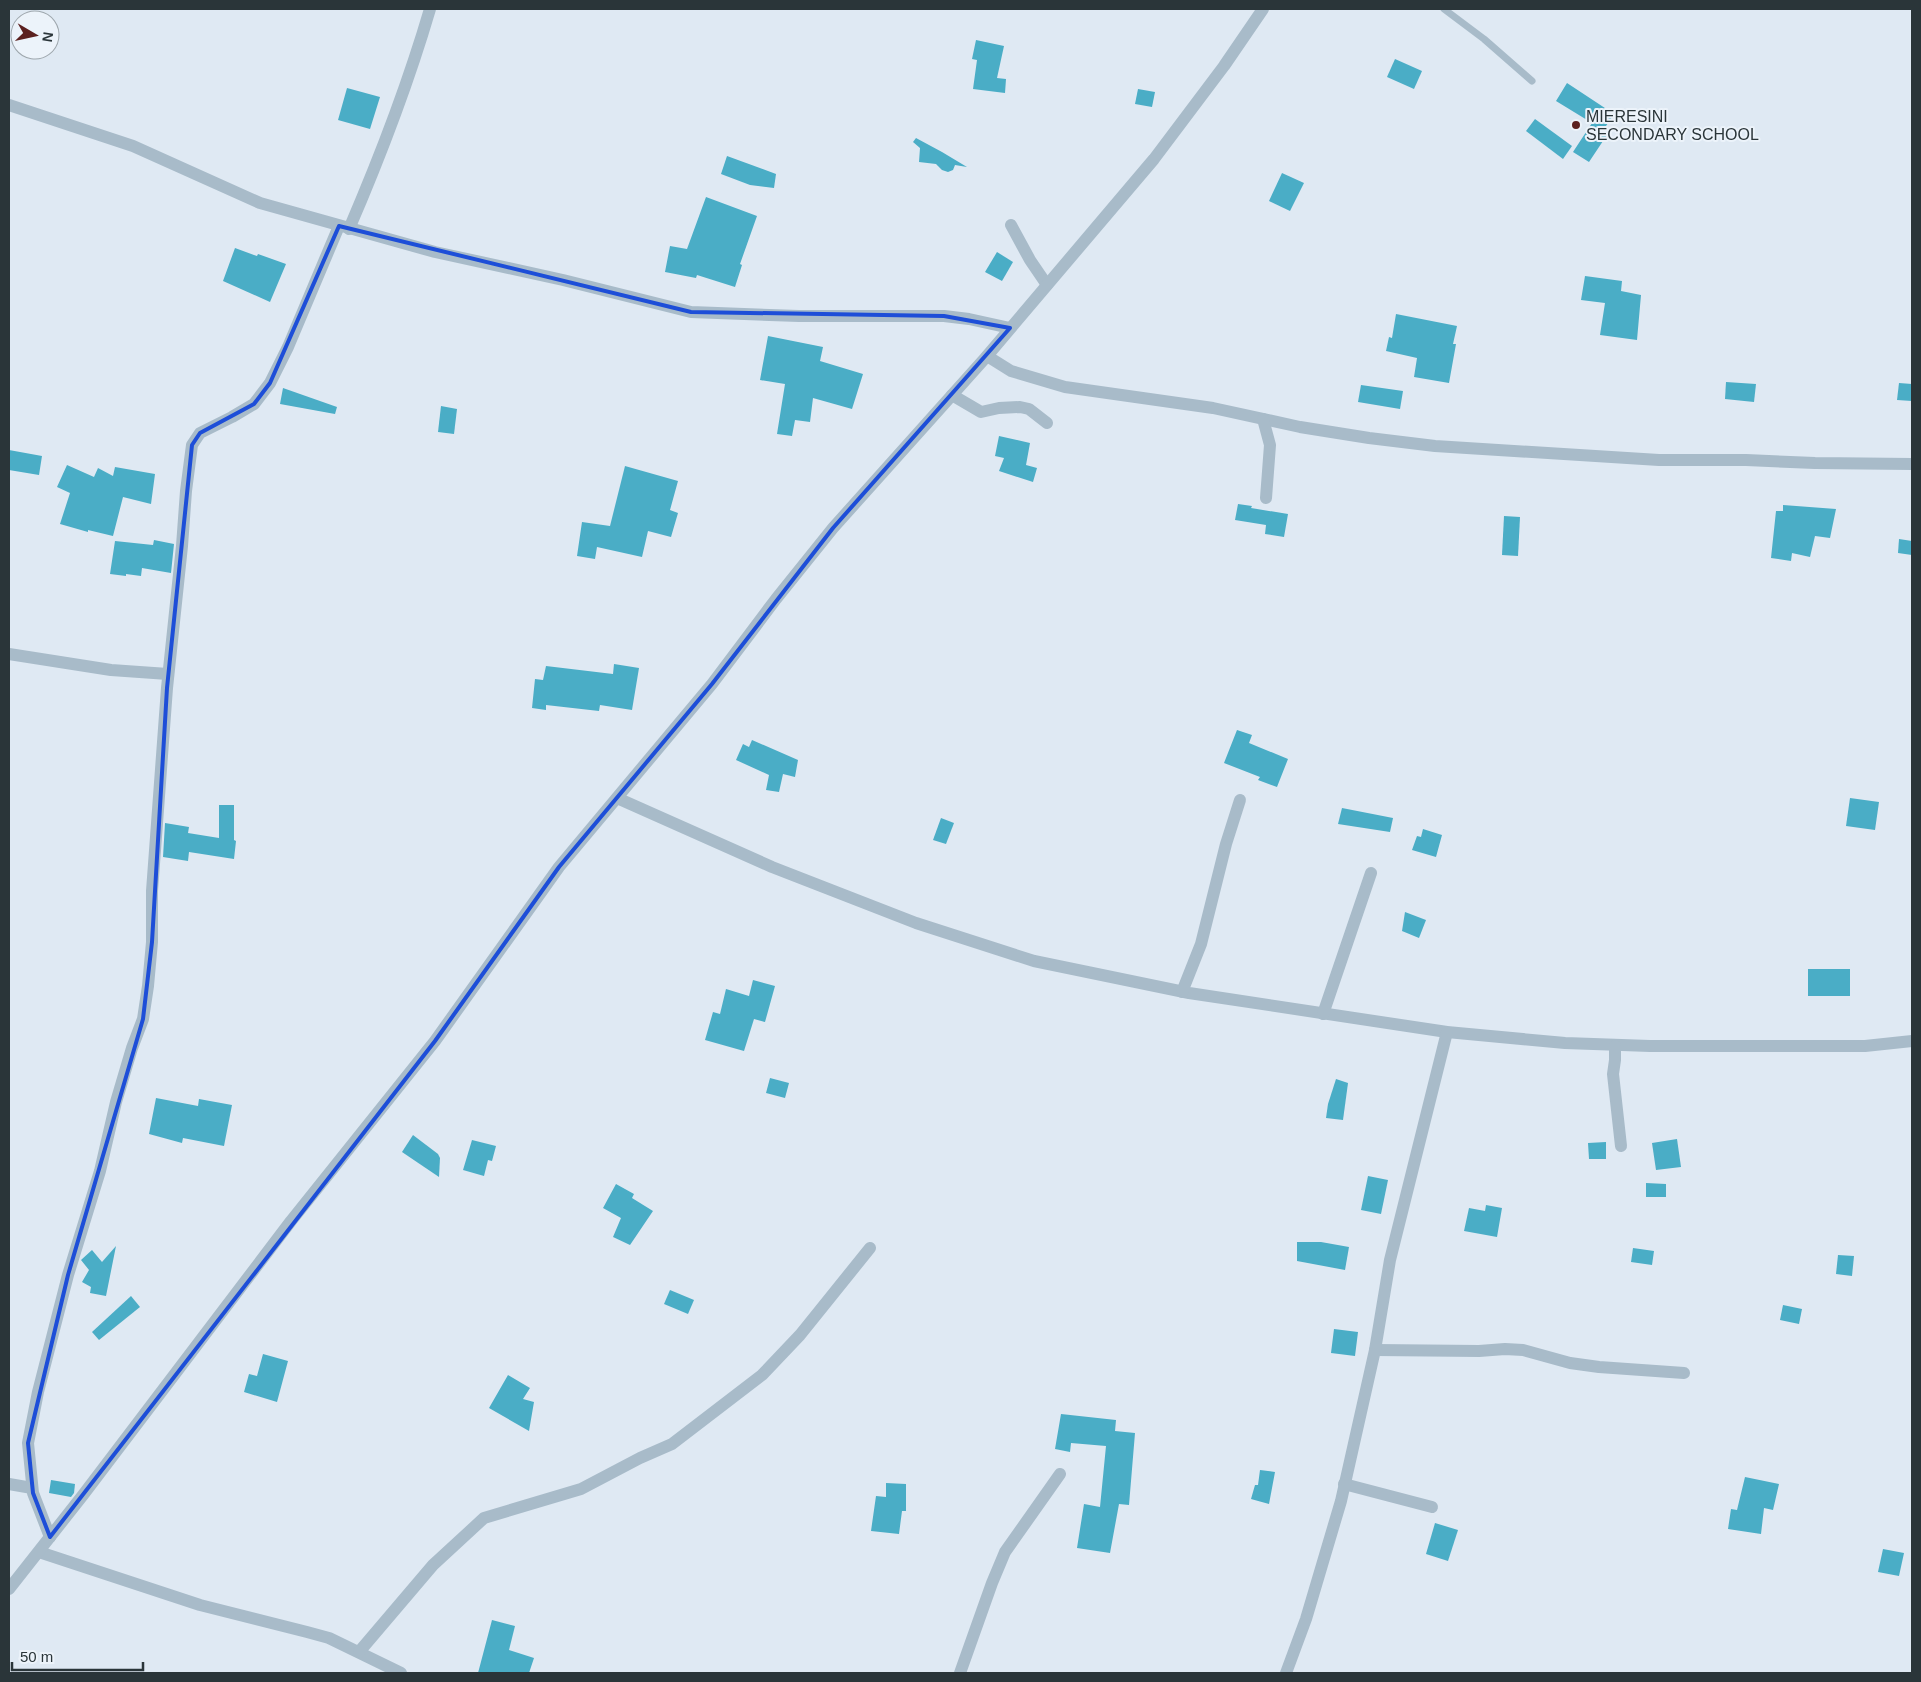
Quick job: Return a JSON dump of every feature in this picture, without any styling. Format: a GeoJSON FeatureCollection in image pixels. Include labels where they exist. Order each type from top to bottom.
{"type":"FeatureCollection","features":[{"type":"Feature","properties":{"kind":"street"},"geometry":{"type":"LineString","coordinates":[[50,1537],[32,1488],[28,1443],[38,1392],[68,1275],[100,1171],[116,1102],[132,1048],[143,1020],[152,942],[152,891],[168,674],[192,445],[200,433],[254,404],[270,383],[383,148],[430,9]]}},
{"type":"Feature","properties":{"kind":"street"},"geometry":{"type":"LineString","coordinates":[[9,1589],[291,1221],[435,1041],[559,867],[712,684],[776,599],[833,528],[987,356],[1154,158],[1224,66],[1263,9]]}},
{"type":"Feature","properties":{"kind":"street"},"geometry":{"type":"LineString","coordinates":[[9,105],[133,146],[260,203],[435,252],[562,280],[691,312],[799,316],[950,317],[1010,328]]}},
{"type":"Feature","properties":{"kind":"street"},"geometry":{"type":"LineString","coordinates":[[1011,225],[1030,260],[1047,285]]}},
{"type":"Feature","properties":{"kind":"street"},"geometry":{"type":"LineString","coordinates":[[987,356],[1011,371],[1065,387],[1213,408],[1300,427],[1435,446],[1659,460],[1912,464]]}},
{"type":"Feature","properties":{"kind":"street"},"geometry":{"type":"LineString","coordinates":[[952,395],[981,412],[1010,407],[1029,409],[1047,424]]}},
{"type":"Feature","properties":{"kind":"street"},"geometry":{"type":"LineString","coordinates":[[1263,419],[1270,445],[1266,498]]}},
{"type":"Feature","properties":{"kind":"street"},"geometry":{"type":"LineString","coordinates":[[9,654],[111,670],[168,674]]}},
{"type":"Feature","properties":{"kind":"street"},"geometry":{"type":"LineString","coordinates":[[617,798],[808,882],[945,932],[1034,961],[1182,992],[1447,1032],[1511,1039],[1615,1046],[1866,1046],[1912,1041]]}},
{"type":"Feature","properties":{"kind":"street"},"geometry":{"type":"LineString","coordinates":[[1182,992],[1201,944],[1226,844],[1240,800]]}},
{"type":"Feature","properties":{"kind":"street"},"geometry":{"type":"LineString","coordinates":[[1323,1014],[1371,873]]}},
{"type":"Feature","properties":{"kind":"street"},"geometry":{"type":"LineString","coordinates":[[1286,1673],[1306,1619],[1325,1558],[1344,1484],[1375,1350],[1390,1260],[1447,1032]]}},
{"type":"Feature","properties":{"kind":"street"},"geometry":{"type":"LineString","coordinates":[[1615,1046],[1613,1074],[1621,1146]]}},
{"type":"Feature","properties":{"kind":"street"},"geometry":{"type":"LineString","coordinates":[[359,1652],[434,1565],[484,1518],[582,1489],[640,1458],[672,1444],[762,1375],[800,1335],[870,1248]]}},
{"type":"Feature","properties":{"kind":"street"},"geometry":{"type":"LineString","coordinates":[[1375,1350],[1524,1350],[1570,1363],[1589,1366],[1684,1373]]}},
{"type":"Feature","properties":{"kind":"street"},"geometry":{"type":"LineString","coordinates":[[960,1673],[1005,1552],[1060,1474]]}},
{"type":"Feature","properties":{"kind":"street"},"geometry":{"type":"LineString","coordinates":[[9,1484],[32,1488]]}},
{"type":"Feature","properties":{"kind":"street"},"geometry":{"type":"LineString","coordinates":[[1344,1484],[1432,1507]]}},
{"type":"Feature","properties":{"kind":"street"},"geometry":{"type":"LineString","coordinates":[[38,1552],[200,1605],[329,1638],[401,1673]]}},
{"type":"Feature","properties":{"kind":"lane"},"geometry":{"type":"LineString","coordinates":[[1444,9],[1484,39],[1532,81]]}},
{"type":"Feature","properties":{"kind":"highlighted area"},"geometry":{"type":"Polygon","coordinates":[[[339,226],[691,312],[944,316],[1010,328],[833,528],[712,684],[559,867],[435,1041],[50,1537],[33,1493],[28,1443],[68,1275],[143,1019],[152,942],[167,688],[192,445],[200,433],[254,404],[270,383],[339,226]]]}},
{"type":"Feature","properties":{"kind":"building"},"geometry":{"type":"Polygon","coordinates":[[[976,40],[1004,46],[997,78],[1006,79],[1005,93],[973,89],[977,60],[972,59],[976,40]]]}},
{"type":"Feature","properties":{"kind":"building"},"geometry":{"type":"Polygon","coordinates":[[[1395,59],[1422,71],[1414,89],[1387,77],[1395,59]]]}},
{"type":"Feature","properties":{"kind":"building"},"geometry":{"type":"Polygon","coordinates":[[[1567,83],[1614,114],[1602,132],[1607,135],[1589,162],[1573,152],[1592,123],[1556,101],[1567,83]]]}},
{"type":"Feature","properties":{"kind":"building"},"geometry":{"type":"Polygon","coordinates":[[[347,88],[380,97],[370,129],[338,120],[347,88]]]}},
{"type":"Feature","properties":{"kind":"building"},"geometry":{"type":"Polygon","coordinates":[[[1138,89],[1155,92],[1152,107],[1135,104],[1138,89]]]}},
{"type":"Feature","properties":{"kind":"building"},"geometry":{"type":"Polygon","coordinates":[[[1535,119],[1572,146],[1563,159],[1526,131],[1535,119]]]}},
{"type":"Feature","properties":{"kind":"building"},"geometry":{"type":"Polygon","coordinates":[[[916,138],[967,167],[955,165],[953,170],[948,172],[942,170],[936,164],[919,162],[920,148],[913,142],[916,138]]]}},
{"type":"Feature","properties":{"kind":"building"},"geometry":{"type":"Polygon","coordinates":[[[727,156],[776,174],[774,188],[750,185],[721,174],[727,156]]]}},
{"type":"Feature","properties":{"kind":"building"},"geometry":{"type":"Polygon","coordinates":[[[1282,173],[1304,183],[1290,211],[1269,201],[1282,173]]]}},
{"type":"Feature","properties":{"kind":"building"},"geometry":{"type":"Polygon","coordinates":[[[706,197],[757,216],[740,264],[742,265],[735,287],[697,275],[696,278],[665,272],[670,246],[687,249],[706,197]]]}},
{"type":"Feature","properties":{"kind":"building"},"geometry":{"type":"Polygon","coordinates":[[[235,248],[286,264],[270,302],[223,281],[235,248]]]}},
{"type":"Feature","properties":{"kind":"building"},"geometry":{"type":"Polygon","coordinates":[[[997,252],[1013,262],[1002,281],[985,272],[997,252]]]}},
{"type":"Feature","properties":{"kind":"building"},"geometry":{"type":"Polygon","coordinates":[[[1585,276],[1622,281],[1621,291],[1641,295],[1637,340],[1600,335],[1605,303],[1581,300],[1585,276]]]}},
{"type":"Feature","properties":{"kind":"building"},"geometry":{"type":"Polygon","coordinates":[[[1396,314],[1457,326],[1453,344],[1456,344],[1449,383],[1414,377],[1417,358],[1386,351],[1389,337],[1392,338],[1396,314]]]}},
{"type":"Feature","properties":{"kind":"building"},"geometry":{"type":"Polygon","coordinates":[[[768,336],[823,347],[820,361],[863,374],[852,409],[813,398],[810,422],[795,420],[792,436],[777,434],[785,384],[760,380],[768,336]]]}},
{"type":"Feature","properties":{"kind":"building"},"geometry":{"type":"Polygon","coordinates":[[[1726,382],[1756,384],[1754,402],[1725,399],[1726,382]]]}},
{"type":"Feature","properties":{"kind":"building"},"geometry":{"type":"Polygon","coordinates":[[[1899,383],[1912,384],[1912,401],[1897,400],[1899,383]]]}},
{"type":"Feature","properties":{"kind":"building"},"geometry":{"type":"Polygon","coordinates":[[[1361,385],[1403,391],[1400,409],[1358,402],[1361,385]]]}},
{"type":"Feature","properties":{"kind":"building"},"geometry":{"type":"Polygon","coordinates":[[[283,388],[337,407],[335,414],[280,404],[283,388]]]}},
{"type":"Feature","properties":{"kind":"building"},"geometry":{"type":"Polygon","coordinates":[[[441,406],[457,409],[454,434],[438,432],[441,406]]]}},
{"type":"Feature","properties":{"kind":"building"},"geometry":{"type":"Polygon","coordinates":[[[999,436],[1030,443],[1026,465],[1037,468],[1033,482],[999,471],[1004,458],[995,456],[999,436]]]}},
{"type":"Feature","properties":{"kind":"building"},"geometry":{"type":"Polygon","coordinates":[[[9,450],[42,456],[39,475],[9,470],[9,450]]]}},
{"type":"Feature","properties":{"kind":"building"},"geometry":{"type":"Polygon","coordinates":[[[67,465],[94,477],[98,468],[113,476],[115,467],[155,474],[151,504],[123,497],[113,536],[88,530],[88,532],[60,524],[70,493],[57,487],[67,465]]]}},
{"type":"Feature","properties":{"kind":"building"},"geometry":{"type":"Polygon","coordinates":[[[625,466],[678,481],[670,510],[678,513],[671,537],[648,531],[642,557],[597,547],[595,559],[577,556],[582,522],[610,526],[625,466]]]}},
{"type":"Feature","properties":{"kind":"building"},"geometry":{"type":"Polygon","coordinates":[[[1238,504],[1288,514],[1284,537],[1265,534],[1266,525],[1235,520],[1238,504]]]}},
{"type":"Feature","properties":{"kind":"building"},"geometry":{"type":"Polygon","coordinates":[[[1783,505],[1836,509],[1830,538],[1815,536],[1810,557],[1792,553],[1791,561],[1771,558],[1776,511],[1783,511],[1783,505]]]}},
{"type":"Feature","properties":{"kind":"building"},"geometry":{"type":"Polygon","coordinates":[[[1504,516],[1520,517],[1518,556],[1502,555],[1504,516]]]}},
{"type":"Feature","properties":{"kind":"building"},"geometry":{"type":"Polygon","coordinates":[[[1899,539],[1912,541],[1912,555],[1898,553],[1899,539]]]}},
{"type":"Feature","properties":{"kind":"building"},"geometry":{"type":"Polygon","coordinates":[[[154,540],[174,544],[171,573],[142,568],[141,576],[110,574],[115,541],[153,545],[154,540]]]}},
{"type":"Feature","properties":{"kind":"building"},"geometry":{"type":"Polygon","coordinates":[[[614,664],[639,668],[632,710],[600,705],[599,711],[546,705],[546,710],[532,708],[535,679],[543,680],[546,666],[613,674],[614,664]]]}},
{"type":"Feature","properties":{"kind":"building"},"geometry":{"type":"Polygon","coordinates":[[[1237,730],[1252,735],[1249,743],[1288,759],[1277,787],[1258,780],[1260,777],[1224,763],[1237,730]]]}},
{"type":"Feature","properties":{"kind":"building"},"geometry":{"type":"Polygon","coordinates":[[[752,740],[798,760],[795,777],[783,774],[779,792],[766,790],[769,775],[736,760],[743,744],[749,747],[752,740]]]}},
{"type":"Feature","properties":{"kind":"building"},"geometry":{"type":"Polygon","coordinates":[[[1850,798],[1879,802],[1875,830],[1846,826],[1850,798]]]}},
{"type":"Feature","properties":{"kind":"building"},"geometry":{"type":"Polygon","coordinates":[[[219,805],[234,805],[234,840],[236,841],[234,859],[189,852],[188,861],[163,857],[165,823],[189,827],[188,833],[219,838],[219,805]]]}},
{"type":"Feature","properties":{"kind":"building"},"geometry":{"type":"Polygon","coordinates":[[[1342,808],[1393,818],[1390,832],[1338,824],[1342,808]]]}},
{"type":"Feature","properties":{"kind":"building"},"geometry":{"type":"Polygon","coordinates":[[[941,818],[954,823],[946,844],[933,840],[941,818]]]}},
{"type":"Feature","properties":{"kind":"building"},"geometry":{"type":"Polygon","coordinates":[[[1423,829],[1442,835],[1436,857],[1412,850],[1417,836],[1421,837],[1423,829]]]}},
{"type":"Feature","properties":{"kind":"building"},"geometry":{"type":"Polygon","coordinates":[[[1405,912],[1426,920],[1419,938],[1402,931],[1405,912]]]}},
{"type":"Feature","properties":{"kind":"building"},"geometry":{"type":"Polygon","coordinates":[[[1808,969],[1850,969],[1850,996],[1808,996],[1808,969]]]}},
{"type":"Feature","properties":{"kind":"building"},"geometry":{"type":"Polygon","coordinates":[[[753,980],[775,986],[765,1022],[754,1019],[744,1051],[705,1040],[713,1012],[720,1014],[726,989],[749,996],[753,980]]]}},
{"type":"Feature","properties":{"kind":"building"},"geometry":{"type":"Polygon","coordinates":[[[770,1078],[789,1083],[785,1098],[766,1093],[770,1078]]]}},
{"type":"Feature","properties":{"kind":"building"},"geometry":{"type":"Polygon","coordinates":[[[1336,1079],[1348,1083],[1343,1120],[1326,1118],[1328,1104],[1336,1079]]]}},
{"type":"Feature","properties":{"kind":"building"},"geometry":{"type":"Polygon","coordinates":[[[156,1098],[198,1106],[199,1099],[232,1105],[224,1146],[183,1138],[182,1143],[149,1134],[156,1098]]]}},
{"type":"Feature","properties":{"kind":"building"},"geometry":{"type":"Polygon","coordinates":[[[413,1135],[438,1154],[440,1158],[439,1177],[402,1152],[413,1135]]]}},
{"type":"Feature","properties":{"kind":"building"},"geometry":{"type":"Polygon","coordinates":[[[1677,1139],[1681,1167],[1656,1170],[1652,1143],[1677,1139]]]}},
{"type":"Feature","properties":{"kind":"building"},"geometry":{"type":"Polygon","coordinates":[[[472,1140],[496,1146],[492,1161],[488,1160],[484,1176],[463,1170],[472,1140]]]}},
{"type":"Feature","properties":{"kind":"building"},"geometry":{"type":"Polygon","coordinates":[[[1606,1142],[1606,1159],[1589,1159],[1588,1143],[1606,1142]]]}},
{"type":"Feature","properties":{"kind":"building"},"geometry":{"type":"Polygon","coordinates":[[[1368,1176],[1388,1180],[1381,1214],[1361,1210],[1368,1176]]]}},
{"type":"Feature","properties":{"kind":"building"},"geometry":{"type":"Polygon","coordinates":[[[1646,1183],[1666,1184],[1666,1197],[1646,1197],[1646,1183]]]}},
{"type":"Feature","properties":{"kind":"building"},"geometry":{"type":"Polygon","coordinates":[[[616,1184],[634,1194],[632,1198],[653,1211],[630,1245],[613,1237],[621,1218],[603,1208],[616,1184]]]}},
{"type":"Feature","properties":{"kind":"building"},"geometry":{"type":"Polygon","coordinates":[[[1486,1205],[1502,1208],[1497,1237],[1464,1231],[1469,1208],[1485,1211],[1486,1205]]]}},
{"type":"Feature","properties":{"kind":"building"},"geometry":{"type":"Polygon","coordinates":[[[1297,1242],[1321,1242],[1349,1247],[1345,1270],[1297,1261],[1297,1242]]]}},
{"type":"Feature","properties":{"kind":"building"},"geometry":{"type":"Polygon","coordinates":[[[116,1246],[106,1296],[90,1293],[91,1287],[82,1282],[89,1270],[81,1260],[92,1250],[102,1262],[116,1246]]]}},
{"type":"Feature","properties":{"kind":"building"},"geometry":{"type":"Polygon","coordinates":[[[1633,1248],[1654,1251],[1652,1265],[1631,1262],[1633,1248]]]}},
{"type":"Feature","properties":{"kind":"building"},"geometry":{"type":"Polygon","coordinates":[[[1838,1255],[1854,1256],[1852,1276],[1836,1274],[1838,1255]]]}},
{"type":"Feature","properties":{"kind":"building"},"geometry":{"type":"Polygon","coordinates":[[[670,1290],[694,1300],[688,1314],[664,1304],[670,1290]]]}},
{"type":"Feature","properties":{"kind":"building"},"geometry":{"type":"Polygon","coordinates":[[[131,1296],[140,1307],[99,1340],[92,1332],[131,1296]]]}},
{"type":"Feature","properties":{"kind":"building"},"geometry":{"type":"Polygon","coordinates":[[[1783,1305],[1802,1309],[1799,1324],[1780,1320],[1783,1305]]]}},
{"type":"Feature","properties":{"kind":"building"},"geometry":{"type":"Polygon","coordinates":[[[1334,1329],[1358,1332],[1355,1356],[1331,1353],[1334,1329]]]}},
{"type":"Feature","properties":{"kind":"building"},"geometry":{"type":"Polygon","coordinates":[[[263,1354],[288,1361],[277,1402],[244,1392],[249,1374],[257,1376],[263,1354]]]}},
{"type":"Feature","properties":{"kind":"building"},"geometry":{"type":"Polygon","coordinates":[[[508,1375],[530,1388],[523,1399],[534,1402],[529,1431],[489,1408],[508,1375]]]}},
{"type":"Feature","properties":{"kind":"building"},"geometry":{"type":"Polygon","coordinates":[[[1061,1414],[1116,1420],[1115,1431],[1135,1433],[1129,1505],[1119,1504],[1110,1553],[1077,1548],[1084,1504],[1100,1507],[1106,1446],[1071,1443],[1070,1452],[1055,1449],[1061,1414]]]}},
{"type":"Feature","properties":{"kind":"building"},"geometry":{"type":"Polygon","coordinates":[[[1260,1470],[1275,1472],[1269,1504],[1251,1499],[1255,1485],[1258,1485],[1260,1470]]]}},
{"type":"Feature","properties":{"kind":"building"},"geometry":{"type":"Polygon","coordinates":[[[1745,1477],[1779,1484],[1773,1510],[1764,1508],[1761,1534],[1728,1529],[1731,1509],[1737,1510],[1745,1477]]]}},
{"type":"Feature","properties":{"kind":"building"},"geometry":{"type":"Polygon","coordinates":[[[51,1480],[75,1484],[74,1493],[71,1497],[49,1493],[51,1480]]]}},
{"type":"Feature","properties":{"kind":"building"},"geometry":{"type":"Polygon","coordinates":[[[886,1483],[906,1484],[906,1511],[902,1511],[899,1534],[871,1531],[876,1496],[886,1497],[886,1483]]]}},
{"type":"Feature","properties":{"kind":"building"},"geometry":{"type":"Polygon","coordinates":[[[1435,1523],[1458,1530],[1448,1561],[1426,1554],[1435,1523]]]}},
{"type":"Feature","properties":{"kind":"building"},"geometry":{"type":"Polygon","coordinates":[[[1883,1549],[1904,1553],[1899,1576],[1878,1572],[1883,1549]]]}},
{"type":"Feature","properties":{"kind":"building"},"geometry":{"type":"Polygon","coordinates":[[[492,1620],[515,1626],[509,1650],[534,1658],[529,1673],[478,1673],[492,1620]]]}},
{"type":"Feature","properties":{"kind":"place","name":"MIERESINI SECONDARY SCHOOL"},"geometry":{"type":"Point","coordinates":[1576,125]}}]}
